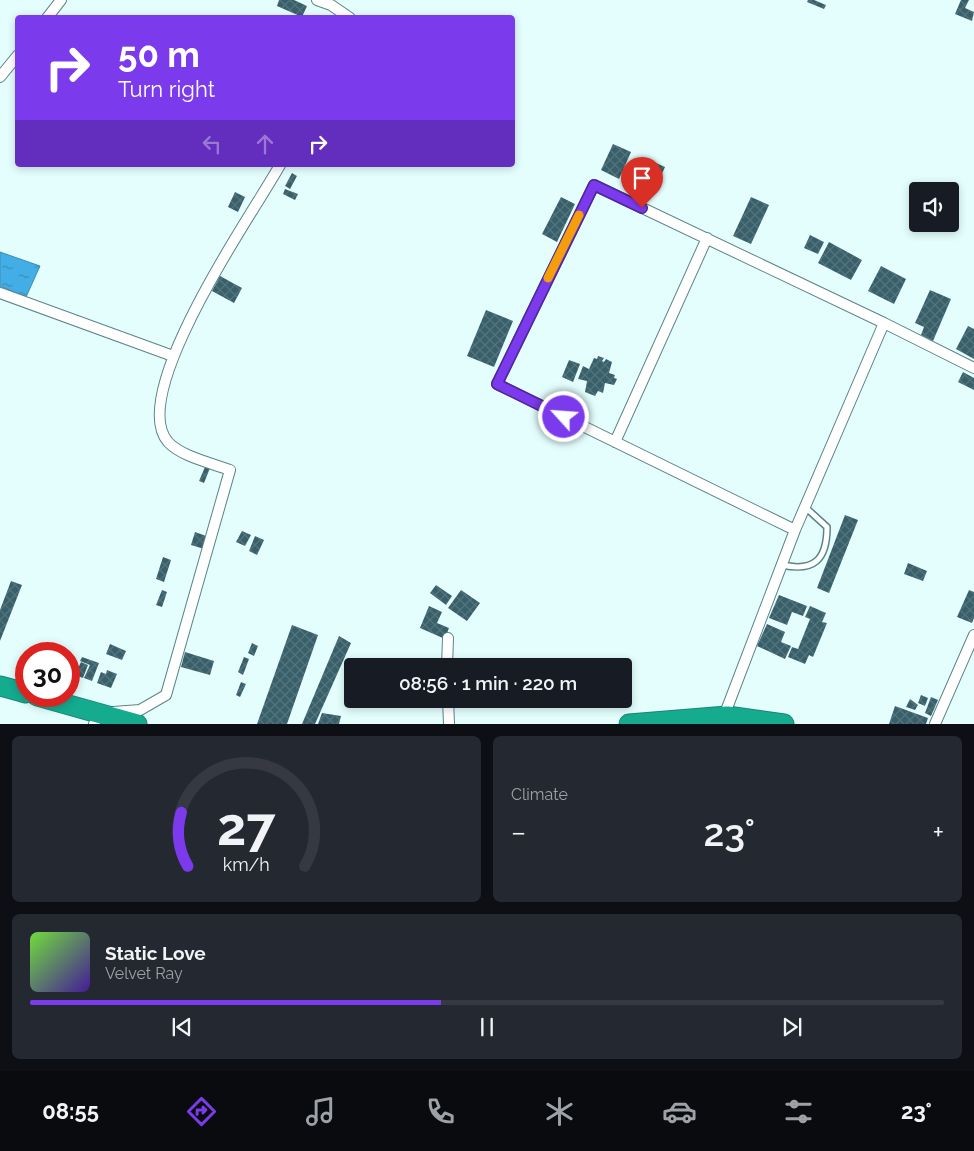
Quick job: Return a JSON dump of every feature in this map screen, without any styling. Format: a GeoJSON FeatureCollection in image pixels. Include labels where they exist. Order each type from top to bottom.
{"type":"FeatureCollection","features":[{"type":"Feature","properties":{"kind":"highway"},"geometry":{"type":"LineString","coordinates":[[0,686],[15,690]]}},
{"type":"Feature","properties":{"kind":"highway"},"geometry":{"type":"LineString","coordinates":[[67,707],[97,718],[137,724]]}},
{"type":"Feature","properties":{"kind":"highway"},"geometry":{"type":"LineString","coordinates":[[629,724],[724,716],[784,724]]}},
{"type":"Feature","properties":{"kind":"street"},"geometry":{"type":"LineString","coordinates":[[49,15],[61,0]]}},
{"type":"Feature","properties":{"kind":"street"},"geometry":{"type":"LineString","coordinates":[[317,0],[344,15]]}},
{"type":"Feature","properties":{"kind":"street"},"geometry":{"type":"LineString","coordinates":[[0,77],[15,59]]}},
{"type":"Feature","properties":{"kind":"street"},"geometry":{"type":"LineString","coordinates":[[97,718],[140,710],[166,696],[230,470],[178,449],[169,442],[164,435],[160,397],[163,381],[173,356],[210,281],[279,167]]}},
{"type":"Feature","properties":{"kind":"street"},"geometry":{"type":"LineString","coordinates":[[795,530],[497,384],[594,185],[884,322],[974,368]]}},
{"type":"Feature","properties":{"kind":"street"},"geometry":{"type":"LineString","coordinates":[[615,442],[707,238]]}},
{"type":"Feature","properties":{"kind":"street"},"geometry":{"type":"LineString","coordinates":[[0,292],[173,356]]}},
{"type":"Feature","properties":{"kind":"street"},"geometry":{"type":"LineString","coordinates":[[724,716],[795,530],[884,322]]}},
{"type":"Feature","properties":{"kind":"street"},"geometry":{"type":"LineString","coordinates":[[934,724],[974,635]]}},
{"type":"Feature","properties":{"kind":"street"},"geometry":{"type":"LineString","coordinates":[[447,658],[448,638]]}},
{"type":"Feature","properties":{"kind":"street"},"geometry":{"type":"LineString","coordinates":[[448,708],[449,724]]}},
{"type":"Feature","properties":{"kind":"lane"},"geometry":{"type":"LineString","coordinates":[[782,566],[800,569],[812,565],[823,555],[827,540],[827,527],[805,508]]}},
{"type":"Feature","properties":{"kind":"water"},"geometry":{"type":"Polygon","coordinates":[[[0,252],[40,266],[26,297],[0,286],[0,252]]]}},
{"type":"Feature","properties":{"kind":"building"},"geometry":{"type":"Polygon","coordinates":[[[279,0],[294,0],[307,6],[303,15],[297,15],[277,6],[279,0]]]}},
{"type":"Feature","properties":{"kind":"building"},"geometry":{"type":"Polygon","coordinates":[[[808,0],[814,0],[826,5],[824,9],[807,2],[808,0]]]}},
{"type":"Feature","properties":{"kind":"building"},"geometry":{"type":"Polygon","coordinates":[[[961,0],[969,0],[965,8],[974,12],[972,21],[955,14],[961,0]]]}},
{"type":"Feature","properties":{"kind":"building"},"geometry":{"type":"Polygon","coordinates":[[[613,144],[631,152],[619,179],[601,170],[613,144]]]}},
{"type":"Feature","properties":{"kind":"building"},"geometry":{"type":"Polygon","coordinates":[[[649,160],[665,167],[652,195],[636,188],[649,160]]]}},
{"type":"Feature","properties":{"kind":"building"},"geometry":{"type":"Polygon","coordinates":[[[292,173],[297,176],[290,189],[285,186],[292,173]]]}},
{"type":"Feature","properties":{"kind":"building"},"geometry":{"type":"Polygon","coordinates":[[[285,189],[298,194],[295,200],[283,194],[285,189]]]}},
{"type":"Feature","properties":{"kind":"building"},"geometry":{"type":"Polygon","coordinates":[[[235,192],[245,197],[238,212],[228,207],[235,192]]]}},
{"type":"Feature","properties":{"kind":"building"},"geometry":{"type":"Polygon","coordinates":[[[561,197],[575,204],[557,242],[542,234],[561,197]]]}},
{"type":"Feature","properties":{"kind":"building"},"geometry":{"type":"Polygon","coordinates":[[[751,197],[769,205],[751,244],[733,236],[751,197]]]}},
{"type":"Feature","properties":{"kind":"building"},"geometry":{"type":"Polygon","coordinates":[[[810,235],[824,242],[818,254],[804,248],[810,235]]]}},
{"type":"Feature","properties":{"kind":"building"},"geometry":{"type":"Polygon","coordinates":[[[829,242],[862,260],[851,280],[818,263],[829,242]]]}},
{"type":"Feature","properties":{"kind":"building"},"geometry":{"type":"Polygon","coordinates":[[[881,266],[906,279],[894,304],[868,291],[881,266]]]}},
{"type":"Feature","properties":{"kind":"building"},"geometry":{"type":"Polygon","coordinates":[[[220,276],[242,288],[234,303],[212,291],[220,276]]]}},
{"type":"Feature","properties":{"kind":"building"},"geometry":{"type":"Polygon","coordinates":[[[930,290],[951,299],[933,341],[921,335],[924,327],[915,323],[930,290]]]}},
{"type":"Feature","properties":{"kind":"building"},"geometry":{"type":"Polygon","coordinates":[[[486,310],[513,321],[494,367],[467,356],[486,310]]]}},
{"type":"Feature","properties":{"kind":"building"},"geometry":{"type":"Polygon","coordinates":[[[968,326],[974,329],[974,359],[956,349],[968,326]]]}},
{"type":"Feature","properties":{"kind":"building"},"geometry":{"type":"Polygon","coordinates":[[[598,356],[604,358],[602,361],[604,362],[606,359],[612,362],[609,373],[615,375],[614,378],[617,379],[614,385],[605,383],[603,393],[598,391],[595,396],[585,392],[587,381],[578,379],[583,366],[589,369],[594,358],[597,359],[598,356]]]}},
{"type":"Feature","properties":{"kind":"building"},"geometry":{"type":"Polygon","coordinates":[[[569,360],[580,364],[573,382],[562,377],[569,360]]]}},
{"type":"Feature","properties":{"kind":"building"},"geometry":{"type":"Polygon","coordinates":[[[963,372],[974,378],[974,390],[958,382],[963,372]]]}},
{"type":"Feature","properties":{"kind":"building"},"geometry":{"type":"Polygon","coordinates":[[[205,467],[210,468],[204,483],[199,481],[205,467]]]}},
{"type":"Feature","properties":{"kind":"building"},"geometry":{"type":"Polygon","coordinates":[[[845,515],[858,520],[829,593],[817,588],[845,515]]]}},
{"type":"Feature","properties":{"kind":"building"},"geometry":{"type":"Polygon","coordinates":[[[242,531],[251,535],[245,546],[236,542],[242,531]]]}},
{"type":"Feature","properties":{"kind":"building"},"geometry":{"type":"Polygon","coordinates":[[[195,532],[209,537],[204,549],[191,545],[195,532]]]}},
{"type":"Feature","properties":{"kind":"building"},"geometry":{"type":"Polygon","coordinates":[[[255,536],[264,540],[257,555],[249,551],[255,536]]]}},
{"type":"Feature","properties":{"kind":"building"},"geometry":{"type":"Polygon","coordinates":[[[163,557],[171,560],[164,582],[156,579],[163,557]]]}},
{"type":"Feature","properties":{"kind":"building"},"geometry":{"type":"Polygon","coordinates":[[[908,563],[927,571],[923,581],[904,574],[908,563]]]}},
{"type":"Feature","properties":{"kind":"building"},"geometry":{"type":"Polygon","coordinates":[[[11,581],[22,585],[0,641],[0,610],[11,581]]]}},
{"type":"Feature","properties":{"kind":"building"},"geometry":{"type":"Polygon","coordinates":[[[436,585],[452,596],[446,605],[430,593],[436,585]]]}},
{"type":"Feature","properties":{"kind":"building"},"geometry":{"type":"Polygon","coordinates":[[[162,590],[167,592],[162,607],[156,605],[162,590]]]}},
{"type":"Feature","properties":{"kind":"building"},"geometry":{"type":"Polygon","coordinates":[[[461,590],[480,603],[467,621],[448,608],[461,590]]]}},
{"type":"Feature","properties":{"kind":"building"},"geometry":{"type":"Polygon","coordinates":[[[969,590],[974,592],[974,618],[972,623],[957,617],[969,590]]]}},
{"type":"Feature","properties":{"kind":"building"},"geometry":{"type":"Polygon","coordinates":[[[779,595],[807,606],[803,616],[792,612],[787,625],[769,618],[779,595]]]}},
{"type":"Feature","properties":{"kind":"building"},"geometry":{"type":"Polygon","coordinates":[[[429,606],[442,612],[437,623],[449,628],[445,639],[420,628],[429,606]]]}},
{"type":"Feature","properties":{"kind":"building"},"geometry":{"type":"Polygon","coordinates":[[[810,606],[826,613],[822,622],[827,623],[813,657],[809,655],[805,664],[788,657],[792,647],[798,649],[810,619],[805,617],[810,606]]]}},
{"type":"Feature","properties":{"kind":"building"},"geometry":{"type":"Polygon","coordinates":[[[767,624],[785,632],[781,642],[791,646],[785,659],[757,646],[767,624]]]}},
{"type":"Feature","properties":{"kind":"building"},"geometry":{"type":"Polygon","coordinates":[[[292,625],[318,635],[287,724],[257,724],[292,625]]]}},
{"type":"Feature","properties":{"kind":"building"},"geometry":{"type":"Polygon","coordinates":[[[339,636],[351,643],[315,724],[302,724],[339,636]]]}},
{"type":"Feature","properties":{"kind":"building"},"geometry":{"type":"Polygon","coordinates":[[[252,643],[258,646],[254,656],[248,653],[252,643]]]}},
{"type":"Feature","properties":{"kind":"building"},"geometry":{"type":"Polygon","coordinates":[[[110,644],[126,651],[122,660],[106,654],[110,644]]]}},
{"type":"Feature","properties":{"kind":"building"},"geometry":{"type":"Polygon","coordinates":[[[185,652],[214,661],[210,675],[181,667],[185,652]]]}},
{"type":"Feature","properties":{"kind":"building"},"geometry":{"type":"Polygon","coordinates":[[[82,657],[99,663],[92,681],[84,678],[90,665],[80,661],[82,657]]]}},
{"type":"Feature","properties":{"kind":"building"},"geometry":{"type":"Polygon","coordinates":[[[244,657],[249,659],[243,675],[238,672],[244,657]]]}},
{"type":"Feature","properties":{"kind":"building"},"geometry":{"type":"Polygon","coordinates":[[[81,662],[88,665],[83,678],[80,677],[81,662]]]}},
{"type":"Feature","properties":{"kind":"building"},"geometry":{"type":"Polygon","coordinates":[[[107,670],[117,674],[111,688],[97,683],[101,672],[106,674],[107,670]]]}},
{"type":"Feature","properties":{"kind":"building"},"geometry":{"type":"Polygon","coordinates":[[[241,682],[246,684],[240,697],[236,695],[241,682]]]}},
{"type":"Feature","properties":{"kind":"building"},"geometry":{"type":"Polygon","coordinates":[[[921,695],[928,698],[925,706],[918,703],[921,695]]]}},
{"type":"Feature","properties":{"kind":"building"},"geometry":{"type":"Polygon","coordinates":[[[931,697],[938,700],[931,716],[925,713],[931,697]]]}},
{"type":"Feature","properties":{"kind":"building"},"geometry":{"type":"Polygon","coordinates":[[[910,699],[918,705],[915,710],[906,707],[910,699]]]}},
{"type":"Feature","properties":{"kind":"building"},"geometry":{"type":"Polygon","coordinates":[[[895,706],[928,718],[926,724],[889,724],[895,706]]]}},
{"type":"Feature","properties":{"kind":"building"},"geometry":{"type":"Polygon","coordinates":[[[322,713],[341,716],[339,724],[318,724],[322,713]]]}},
{"type":"Feature","properties":{"kind":"slow traffic"},"geometry":{"type":"LineString","coordinates":[[548,278],[579,215]]}},
{"type":"Feature","properties":{"kind":"route"},"geometry":{"type":"LineString","coordinates":[[564,417],[497,384],[594,185],[642,208]]}}]}
